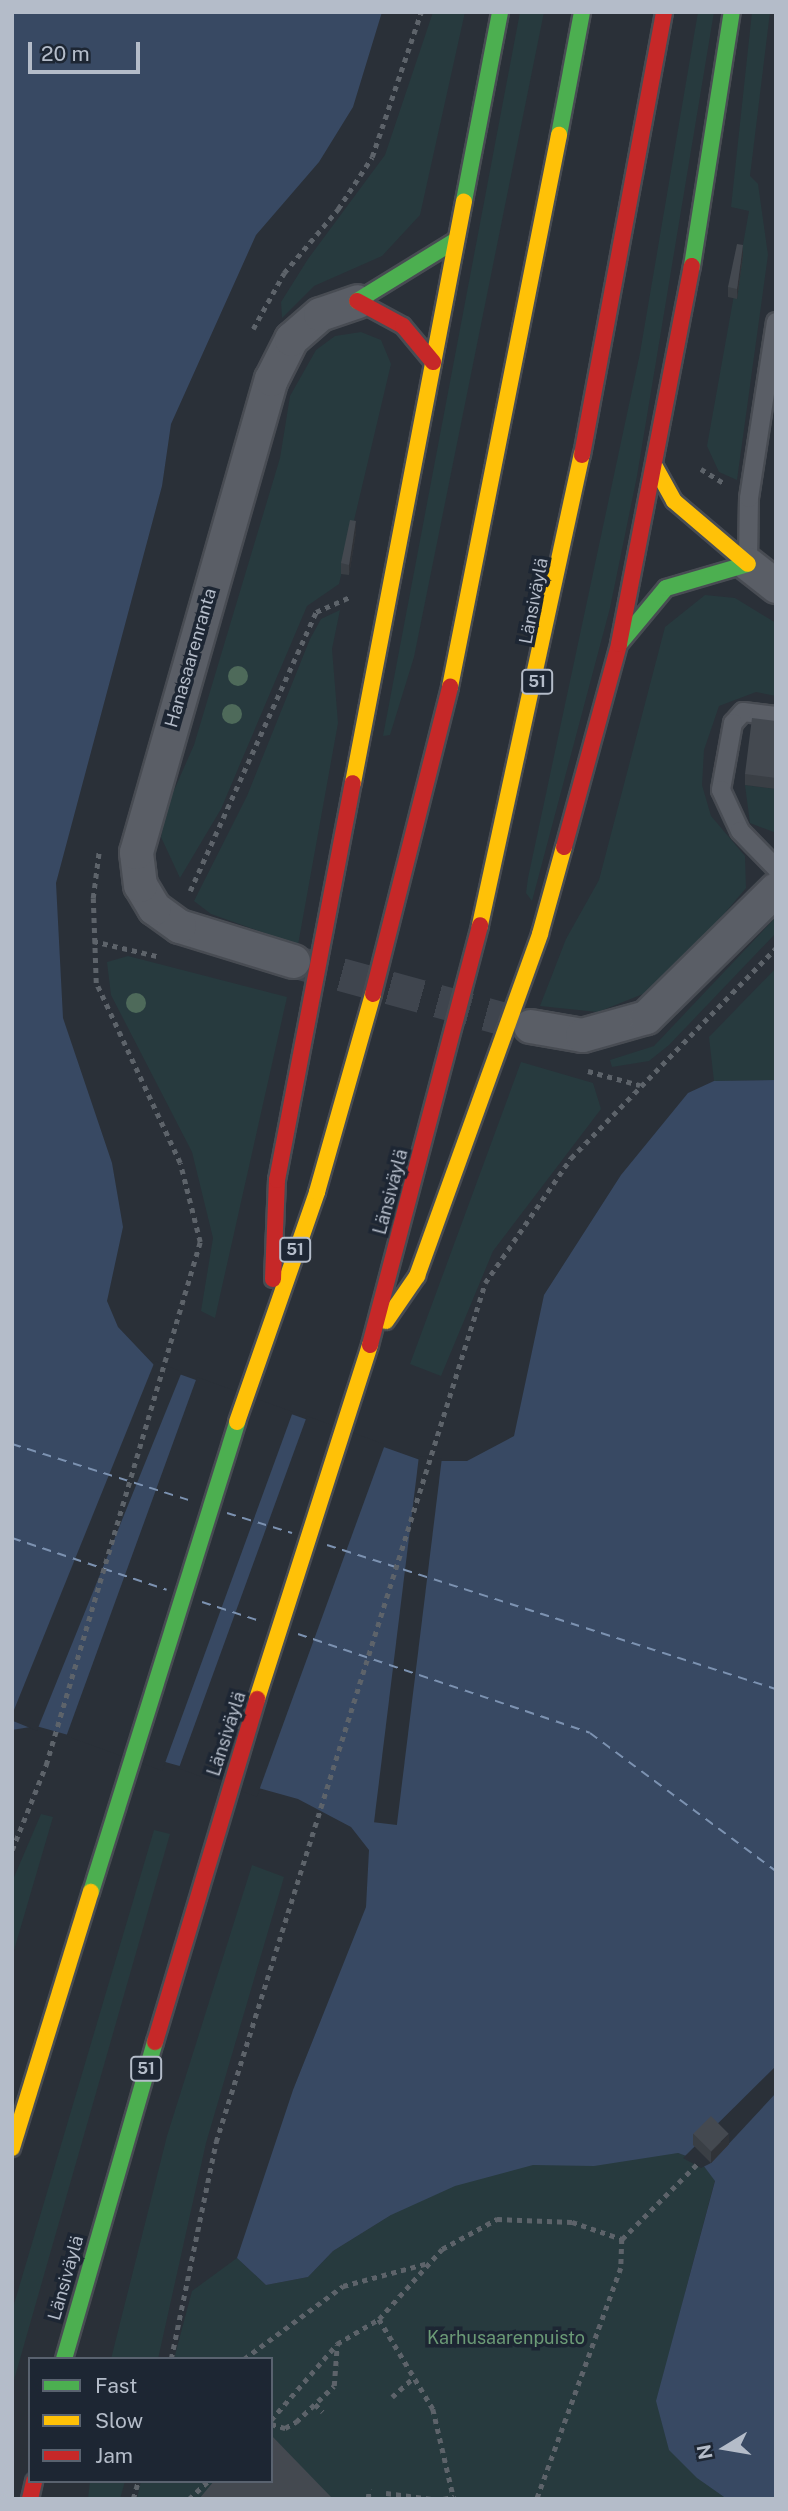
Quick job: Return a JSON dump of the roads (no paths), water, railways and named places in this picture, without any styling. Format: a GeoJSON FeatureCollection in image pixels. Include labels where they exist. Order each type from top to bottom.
{"type":"FeatureCollection","features":[{"type":"Feature","properties":{"kind":"highway"},"geometry":{"type":"LineString","coordinates":[[272,1309],[277,1180],[500,12]]}},
{"type":"Feature","properties":{"kind":"highway","name":"51"},"geometry":{"type":"LineString","coordinates":[[12,2148],[272,1309],[317,1192],[395,915],[456,662],[582,12]]}},
{"type":"Feature","properties":{"kind":"highway","name":"Länsiväylä"},"geometry":{"type":"LineString","coordinates":[[65,2357],[219,1820],[371,1343],[480,926],[551,619],[664,12]]}},
{"type":"Feature","properties":{"kind":"highway"},"geometry":{"type":"LineString","coordinates":[[371,1343],[417,1276],[540,934],[619,643],[654,466],[732,12]]}},
{"type":"Feature","properties":{"kind":"highway"},"geometry":{"type":"LineString","coordinates":[[433,362],[403,326],[357,301],[456,240]]}},
{"type":"Feature","properties":{"kind":"highway"},"geometry":{"type":"LineString","coordinates":[[654,466],[674,501],[748,564]]}},
{"type":"Feature","properties":{"kind":"highway"},"geometry":{"type":"LineString","coordinates":[[619,643],[666,588],[748,564]]}},
{"type":"Feature","properties":{"kind":"street","name":"Hanasaarenranta"},"geometry":{"type":"LineString","coordinates":[[293,961],[179,926],[154,908],[140,886],[136,852],[267,392],[291,339],[320,314],[357,301]]}},
{"type":"Feature","properties":{"kind":"street"},"geometry":{"type":"LineString","coordinates":[[748,564],[776,586]]}},
{"type":"Feature","properties":{"kind":"street"},"geometry":{"type":"LineString","coordinates":[[530,1026],[582,1035],[646,1017],[776,889]]}},
{"type":"Feature","properties":{"kind":"lane"},"geometry":{"type":"LineString","coordinates":[[748,564],[749,498],[776,322]]}},
{"type":"Feature","properties":{"kind":"lane"},"geometry":{"type":"LineString","coordinates":[[776,716],[743,712],[733,723],[721,790],[740,831],[776,868]]}},
{"type":"Feature","properties":{"kind":"water"},"geometry":{"type":"Polygon","coordinates":[[[12,12],[382,12],[353,107],[319,162],[256,235],[171,424],[162,486],[56,883],[63,1018],[112,1163],[123,1227],[107,1301],[118,1327],[154,1365],[423,1461],[467,1461],[514,1436],[544,1295],[621,1175],[688,1093],[714,1081],[776,1080],[776,2499],[727,2499],[697,2478],[669,2450],[656,2401],[715,2181],[700,2161],[678,2153],[594,2166],[533,2165],[455,2186],[391,2215],[333,2251],[308,2277],[266,2285],[237,2258],[293,2090],[366,1907],[369,1850],[351,1827],[298,1799],[36,1726],[12,1730],[12,12]]]}},
{"type":"Feature","properties":{"kind":"tunnel"},"geometry":{"type":"LineString","coordinates":[[293,961],[530,1026]]}},
{"type":"Feature","properties":{"kind":"park label","name":"Karhusaarenpuisto"},"geometry":{"type":"Point","coordinates":[506,2338]}}]}
